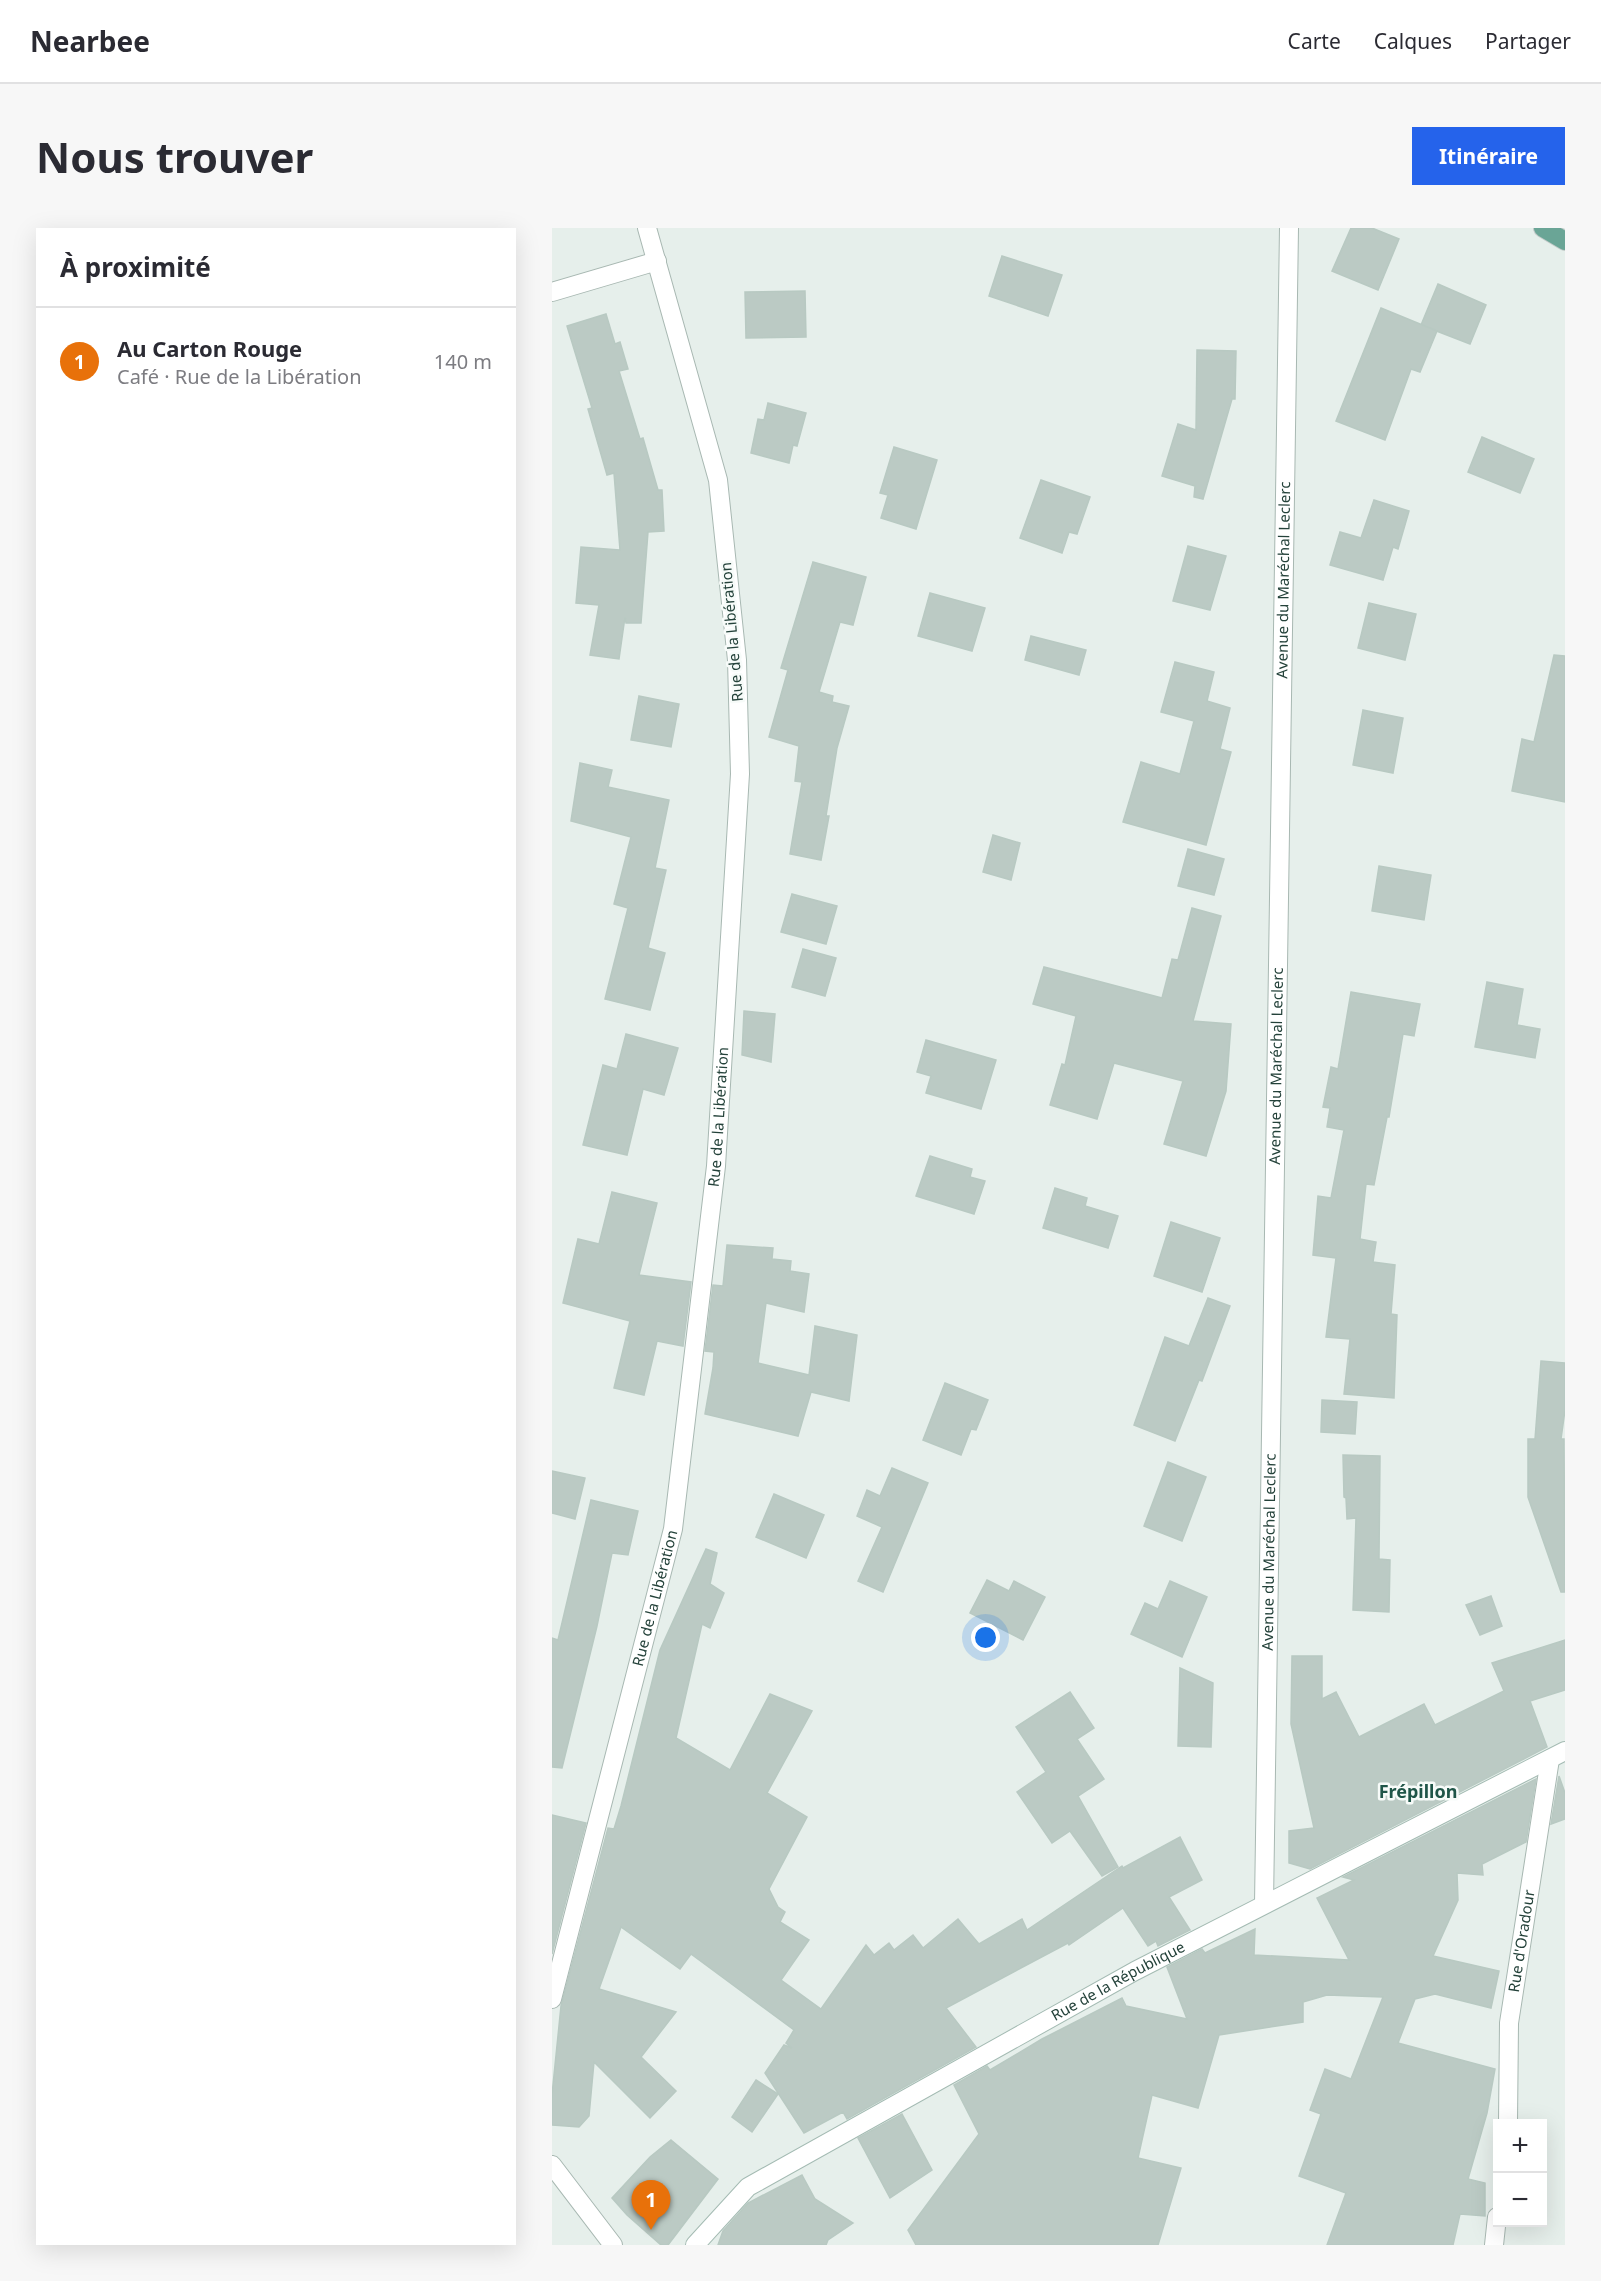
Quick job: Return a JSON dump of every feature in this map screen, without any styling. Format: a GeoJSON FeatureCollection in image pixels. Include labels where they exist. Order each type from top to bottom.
{"type":"FeatureCollection","features":[{"type":"Feature","properties":{"kind":"main road"},"geometry":{"type":"LineString","coordinates":[[1543,228],[1565,241]]}},
{"type":"Feature","properties":{"kind":"street","name":"Rue de la Libération"},"geometry":{"type":"LineString","coordinates":[[552,1999],[673,1529],[716,1166],[740,774],[737,660],[718,480],[647,228]]}},
{"type":"Feature","properties":{"kind":"street","name":"Avenue du Maréchal Leclerc"},"geometry":{"type":"LineString","coordinates":[[1264,1904],[1288,228]]}},
{"type":"Feature","properties":{"kind":"street"},"geometry":{"type":"LineString","coordinates":[[552,292],[657,261]]}},
{"type":"Feature","properties":{"kind":"street","name":"Rue de la République"},"geometry":{"type":"LineString","coordinates":[[695,2245],[748,2187],[1135,1971],[1558,1755]]}},
{"type":"Feature","properties":{"kind":"street","name":"Rue d'Oradour"},"geometry":{"type":"LineString","coordinates":[[1508,2119],[1509,2023],[1558,1755]]}},
{"type":"Feature","properties":{"kind":"street"},"geometry":{"type":"LineString","coordinates":[[552,2165],[613,2245]]}},
{"type":"Feature","properties":{"kind":"street"},"geometry":{"type":"LineString","coordinates":[[1494,2245],[1496,2227]]}},
{"type":"Feature","properties":{"kind":"building"},"geometry":{"type":"Polygon","coordinates":[[[1351,228],[1372,228],[1399,239],[1378,290],[1332,271],[1351,228]]]}},
{"type":"Feature","properties":{"kind":"building"},"geometry":{"type":"Polygon","coordinates":[[[1002,256],[1062,275],[1048,316],[989,296],[1002,256]]]}},
{"type":"Feature","properties":{"kind":"building"},"geometry":{"type":"Polygon","coordinates":[[[1438,284],[1486,305],[1470,344],[1421,325],[1438,284]]]}},
{"type":"Feature","properties":{"kind":"building"},"geometry":{"type":"Polygon","coordinates":[[[805,291],[806,337],[746,338],[745,292],[805,291]]]}},
{"type":"Feature","properties":{"kind":"building"},"geometry":{"type":"Polygon","coordinates":[[[1381,308],[1437,331],[1420,372],[1411,369],[1385,440],[1336,421],[1381,308]]]}},
{"type":"Feature","properties":{"kind":"building"},"geometry":{"type":"Polygon","coordinates":[[[606,314],[615,344],[620,342],[628,369],[619,371],[640,439],[643,438],[658,490],[662,490],[664,531],[648,532],[641,623],[626,623],[625,617],[619,659],[590,655],[599,605],[576,603],[581,547],[620,550],[614,473],[607,475],[588,409],[592,408],[567,326],[606,314]]]}},
{"type":"Feature","properties":{"kind":"building"},"geometry":{"type":"Polygon","coordinates":[[[1197,350],[1236,351],[1235,399],[1232,399],[1203,499],[1194,497],[1195,486],[1162,476],[1178,424],[1196,430],[1197,350]]]}},
{"type":"Feature","properties":{"kind":"building"},"geometry":{"type":"Polygon","coordinates":[[[768,403],[806,413],[797,446],[793,445],[789,463],[751,453],[758,419],[764,420],[768,403]]]}},
{"type":"Feature","properties":{"kind":"building"},"geometry":{"type":"Polygon","coordinates":[[[1482,437],[1534,459],[1520,493],[1468,472],[1482,437]]]}},
{"type":"Feature","properties":{"kind":"building"},"geometry":{"type":"Polygon","coordinates":[[[894,447],[937,460],[916,529],[881,518],[888,495],[880,493],[894,447]]]}},
{"type":"Feature","properties":{"kind":"building"},"geometry":{"type":"Polygon","coordinates":[[[1041,480],[1090,497],[1077,534],[1069,532],[1062,553],[1020,538],[1041,480]]]}},
{"type":"Feature","properties":{"kind":"building"},"geometry":{"type":"Polygon","coordinates":[[[1374,500],[1409,511],[1398,549],[1393,547],[1383,580],[1330,565],[1340,532],[1361,538],[1374,500]]]}},
{"type":"Feature","properties":{"kind":"building"},"geometry":{"type":"Polygon","coordinates":[[[1188,546],[1226,556],[1210,610],[1173,601],[1188,546]]]}},
{"type":"Feature","properties":{"kind":"building"},"geometry":{"type":"Polygon","coordinates":[[[813,562],[866,577],[853,625],[840,622],[819,692],[833,696],[832,702],[849,706],[837,748],[821,860],[790,854],[802,782],[795,781],[799,746],[769,737],[788,670],[781,668],[813,562]]]}},
{"type":"Feature","properties":{"kind":"building"},"geometry":{"type":"Polygon","coordinates":[[[930,593],[985,608],[972,651],[918,636],[930,593]]]}},
{"type":"Feature","properties":{"kind":"building"},"geometry":{"type":"Polygon","coordinates":[[[1369,603],[1416,614],[1405,660],[1358,648],[1369,603]]]}},
{"type":"Feature","properties":{"kind":"building"},"geometry":{"type":"Polygon","coordinates":[[[1031,636],[1086,650],[1079,675],[1025,660],[1031,636]]]}},
{"type":"Feature","properties":{"kind":"building"},"geometry":{"type":"Polygon","coordinates":[[[1554,655],[1565,656],[1565,802],[1512,791],[1522,739],[1534,742],[1554,655]]]}},
{"type":"Feature","properties":{"kind":"building"},"geometry":{"type":"Polygon","coordinates":[[[1175,662],[1214,672],[1207,701],[1230,708],[1220,749],[1231,752],[1206,845],[1123,822],[1141,762],[1180,774],[1194,721],[1161,712],[1175,662]]]}},
{"type":"Feature","properties":{"kind":"building"},"geometry":{"type":"Polygon","coordinates":[[[639,696],[679,704],[671,747],[631,740],[639,696]]]}},
{"type":"Feature","properties":{"kind":"building"},"geometry":{"type":"Polygon","coordinates":[[[1363,710],[1403,718],[1393,773],[1353,765],[1363,710]]]}},
{"type":"Feature","properties":{"kind":"building"},"geometry":{"type":"Polygon","coordinates":[[[580,763],[612,770],[608,787],[669,800],[655,868],[666,870],[648,948],[665,953],[650,1010],[605,999],[628,908],[614,904],[631,837],[571,821],[580,763]]]}},
{"type":"Feature","properties":{"kind":"building"},"geometry":{"type":"Polygon","coordinates":[[[993,835],[1020,843],[1011,880],[983,872],[993,835]]]}},
{"type":"Feature","properties":{"kind":"building"},"geometry":{"type":"Polygon","coordinates":[[[1188,849],[1224,859],[1214,895],[1178,886],[1188,849]]]}},
{"type":"Feature","properties":{"kind":"building"},"geometry":{"type":"Polygon","coordinates":[[[1379,866],[1431,875],[1424,920],[1372,911],[1379,866]]]}},
{"type":"Feature","properties":{"kind":"building"},"geometry":{"type":"Polygon","coordinates":[[[792,894],[837,906],[826,944],[781,932],[792,894]]]}},
{"type":"Feature","properties":{"kind":"building"},"geometry":{"type":"Polygon","coordinates":[[[1192,908],[1221,916],[1193,1021],[1231,1024],[1226,1091],[1206,1156],[1164,1144],[1183,1081],[1114,1063],[1097,1119],[1050,1105],[1062,1064],[1065,1065],[1076,1016],[1033,1004],[1044,967],[1162,998],[1172,959],[1178,960],[1192,908]]]}},
{"type":"Feature","properties":{"kind":"building"},"geometry":{"type":"Polygon","coordinates":[[[803,949],[836,958],[825,996],[792,987],[803,949]]]}},
{"type":"Feature","properties":{"kind":"building"},"geometry":{"type":"Polygon","coordinates":[[[1487,982],[1523,989],[1517,1025],[1540,1029],[1535,1058],[1475,1047],[1487,982]]]}},
{"type":"Feature","properties":{"kind":"building"},"geometry":{"type":"Polygon","coordinates":[[[1351,992],[1420,1004],[1414,1036],[1403,1034],[1389,1117],[1387,1117],[1374,1185],[1366,1184],[1360,1239],[1376,1242],[1373,1262],[1395,1265],[1391,1314],[1397,1315],[1394,1398],[1344,1394],[1350,1339],[1326,1337],[1336,1258],[1313,1255],[1318,1196],[1331,1198],[1344,1130],[1327,1127],[1330,1108],[1323,1107],[1331,1067],[1338,1069],[1351,992]]]}},
{"type":"Feature","properties":{"kind":"building"},"geometry":{"type":"Polygon","coordinates":[[[744,1011],[775,1014],[771,1062],[742,1055],[744,1011]]]}},
{"type":"Feature","properties":{"kind":"building"},"geometry":{"type":"Polygon","coordinates":[[[626,1034],[678,1048],[664,1095],[643,1089],[627,1155],[583,1145],[603,1065],[617,1069],[626,1034]]]}},
{"type":"Feature","properties":{"kind":"building"},"geometry":{"type":"Polygon","coordinates":[[[926,1040],[996,1060],[981,1109],[926,1093],[931,1076],[917,1072],[926,1040]]]}},
{"type":"Feature","properties":{"kind":"building"},"geometry":{"type":"Polygon","coordinates":[[[930,1156],[972,1169],[970,1177],[985,1181],[974,1214],[916,1196],[930,1156]]]}},
{"type":"Feature","properties":{"kind":"building"},"geometry":{"type":"Polygon","coordinates":[[[1055,1188],[1087,1198],[1085,1206],[1118,1216],[1108,1248],[1043,1228],[1055,1188]]]}},
{"type":"Feature","properties":{"kind":"building"},"geometry":{"type":"Polygon","coordinates":[[[612,1192],[657,1203],[639,1275],[691,1282],[683,1346],[657,1341],[644,1395],[614,1388],[630,1321],[563,1303],[578,1239],[599,1244],[612,1192]]]}},
{"type":"Feature","properties":{"kind":"building"},"geometry":{"type":"Polygon","coordinates":[[[1171,1222],[1220,1238],[1202,1292],[1154,1276],[1171,1222]]]}},
{"type":"Feature","properties":{"kind":"building"},"geometry":{"type":"Polygon","coordinates":[[[727,1245],[773,1248],[772,1259],[791,1261],[790,1271],[809,1274],[804,1312],[766,1303],[758,1363],[809,1375],[815,1326],[857,1335],[849,1401],[811,1392],[798,1436],[705,1414],[714,1352],[705,1351],[713,1285],[723,1286],[727,1245]]]}},
{"type":"Feature","properties":{"kind":"building"},"geometry":{"type":"Polygon","coordinates":[[[1208,1298],[1230,1306],[1202,1381],[1199,1380],[1175,1441],[1134,1425],[1165,1337],[1189,1346],[1208,1298]]]}},
{"type":"Feature","properties":{"kind":"building"},"geometry":{"type":"Polygon","coordinates":[[[1541,1361],[1565,1363],[1565,1410],[1561,1439],[1564,1439],[1565,1592],[1561,1592],[1528,1497],[1528,1439],[1535,1439],[1541,1361]]]}},
{"type":"Feature","properties":{"kind":"building"},"geometry":{"type":"Polygon","coordinates":[[[945,1383],[988,1400],[976,1430],[971,1429],[961,1455],[923,1440],[945,1383]]]}},
{"type":"Feature","properties":{"kind":"building"},"geometry":{"type":"Polygon","coordinates":[[[1322,1400],[1357,1402],[1355,1434],[1321,1432],[1322,1400]]]}},
{"type":"Feature","properties":{"kind":"building"},"geometry":{"type":"Polygon","coordinates":[[[1343,1455],[1380,1456],[1379,1559],[1390,1560],[1389,1612],[1353,1610],[1356,1518],[1347,1519],[1343,1455]]]}},
{"type":"Feature","properties":{"kind":"building"},"geometry":{"type":"Polygon","coordinates":[[[1168,1462],[1206,1477],[1182,1541],[1144,1526],[1168,1462]]]}},
{"type":"Feature","properties":{"kind":"building"},"geometry":{"type":"Polygon","coordinates":[[[892,1468],[928,1483],[883,1592],[858,1581],[882,1527],[857,1516],[867,1490],[880,1496],[892,1468]]]}},
{"type":"Feature","properties":{"kind":"building"},"geometry":{"type":"Polygon","coordinates":[[[552,1471],[585,1478],[575,1519],[552,1513],[552,1471]]]}},
{"type":"Feature","properties":{"kind":"building"},"geometry":{"type":"Polygon","coordinates":[[[774,1494],[824,1515],[806,1558],[756,1537],[774,1494]]]}},
{"type":"Feature","properties":{"kind":"building"},"geometry":{"type":"Polygon","coordinates":[[[591,1500],[638,1511],[628,1555],[612,1553],[597,1626],[562,1768],[552,1767],[552,1638],[558,1640],[591,1500]]]}},
{"type":"Feature","properties":{"kind":"building"},"geometry":{"type":"Polygon","coordinates":[[[706,1549],[717,1553],[710,1584],[724,1593],[710,1628],[702,1624],[676,1738],[730,1770],[770,1694],[812,1711],[767,1793],[807,1817],[769,1889],[778,1907],[785,1912],[780,1922],[809,1940],[781,1980],[821,2009],[866,1945],[874,1955],[889,1943],[894,1950],[913,1935],[923,1948],[958,1919],[979,1944],[1022,1919],[1027,1930],[1122,1866],[1123,1868],[1180,1837],[1202,1880],[1169,1897],[1190,1930],[1158,1946],[1156,1941],[1148,1946],[1123,1908],[1069,1945],[1068,1943],[946,2008],[976,2047],[847,2119],[843,2112],[804,2133],[765,2073],[784,2045],[792,2048],[786,2043],[794,2030],[691,1954],[680,1969],[621,1927],[599,1989],[676,2012],[641,2057],[676,2091],[650,2118],[594,2062],[589,2116],[579,2127],[552,2125],[552,2095],[561,2006],[608,1828],[614,1829],[621,1806],[660,1650],[706,1549]]]}},
{"type":"Feature","properties":{"kind":"building"},"geometry":{"type":"Polygon","coordinates":[[[987,1580],[1009,1591],[1014,1581],[1045,1597],[1023,1640],[970,1613],[987,1580]]]}},
{"type":"Feature","properties":{"kind":"building"},"geometry":{"type":"Polygon","coordinates":[[[1170,1581],[1207,1597],[1182,1657],[1131,1634],[1145,1603],[1158,1609],[1170,1581]]]}},
{"type":"Feature","properties":{"kind":"building"},"geometry":{"type":"Polygon","coordinates":[[[1491,1596],[1502,1626],[1480,1635],[1466,1605],[1491,1596]]]}},
{"type":"Feature","properties":{"kind":"building"},"geometry":{"type":"Polygon","coordinates":[[[1565,1640],[1565,1690],[1530,1701],[1547,1747],[1310,1869],[1289,1863],[1289,1831],[1314,1828],[1291,1724],[1292,1656],[1322,1656],[1322,1699],[1336,1692],[1359,1737],[1424,1704],[1435,1725],[1504,1691],[1492,1663],[1565,1640]]]}},
{"type":"Feature","properties":{"kind":"building"},"geometry":{"type":"Polygon","coordinates":[[[1180,1668],[1213,1683],[1211,1747],[1178,1746],[1180,1668]]]}},
{"type":"Feature","properties":{"kind":"building"},"geometry":{"type":"Polygon","coordinates":[[[1070,1692],[1094,1728],[1077,1739],[1104,1779],[1078,1796],[1118,1867],[1102,1876],[1070,1831],[1052,1843],[1017,1792],[1046,1772],[1016,1727],[1070,1692]]]}},
{"type":"Feature","properties":{"kind":"building"},"geometry":{"type":"Polygon","coordinates":[[[1559,1776],[1565,1793],[1565,1819],[1551,1824],[1559,1776]]]}},
{"type":"Feature","properties":{"kind":"building"},"geometry":{"type":"Polygon","coordinates":[[[1536,1779],[1526,1842],[1482,1864],[1483,1875],[1457,1873],[1458,1900],[1433,1956],[1499,1971],[1491,2008],[1435,1994],[1415,1999],[1398,2043],[1495,2069],[1487,2113],[1468,2179],[1485,2183],[1485,2216],[1460,2214],[1453,2245],[1327,2245],[1346,2193],[1299,2176],[1321,2114],[1310,2110],[1325,2069],[1351,2079],[1383,1997],[1327,1995],[1303,2002],[1303,2022],[1219,2035],[1198,2108],[1152,2095],[1138,2158],[1181,2168],[1158,2245],[916,2245],[908,2230],[979,2134],[954,2085],[987,2066],[990,2070],[1042,2039],[1122,1998],[1126,2006],[1187,2019],[1167,1967],[1202,1949],[1205,1953],[1255,1929],[1254,1955],[1349,1960],[1317,1898],[1354,1880],[1343,1877],[1536,1779]]]}},
{"type":"Feature","properties":{"kind":"building"},"geometry":{"type":"Polygon","coordinates":[[[552,1815],[586,1823],[552,1954],[552,1815]]]}},
{"type":"Feature","properties":{"kind":"building"},"geometry":{"type":"Polygon","coordinates":[[[756,2080],[778,2094],[752,2132],[732,2117],[756,2080]]]}},
{"type":"Feature","properties":{"kind":"building"},"geometry":{"type":"Polygon","coordinates":[[[902,2114],[932,2170],[890,2198],[858,2138],[902,2114]]]}},
{"type":"Feature","properties":{"kind":"building"},"geometry":{"type":"Polygon","coordinates":[[[671,2140],[718,2179],[668,2245],[661,2245],[627,2215],[612,2198],[650,2157],[671,2140]]]}},
{"type":"Feature","properties":{"kind":"building"},"geometry":{"type":"Polygon","coordinates":[[[802,2175],[815,2199],[853,2223],[828,2240],[826,2245],[718,2245],[723,2231],[748,2203],[802,2175]]]}},
{"type":"Feature","properties":{"kind":"place","name":"Au Carton Rouge"},"geometry":{"type":"Point","coordinates":[651,2230]}},
{"type":"Feature","properties":{"kind":"district","name":"Frépillon"},"geometry":{"type":"Point","coordinates":[1418,1792]}}]}
